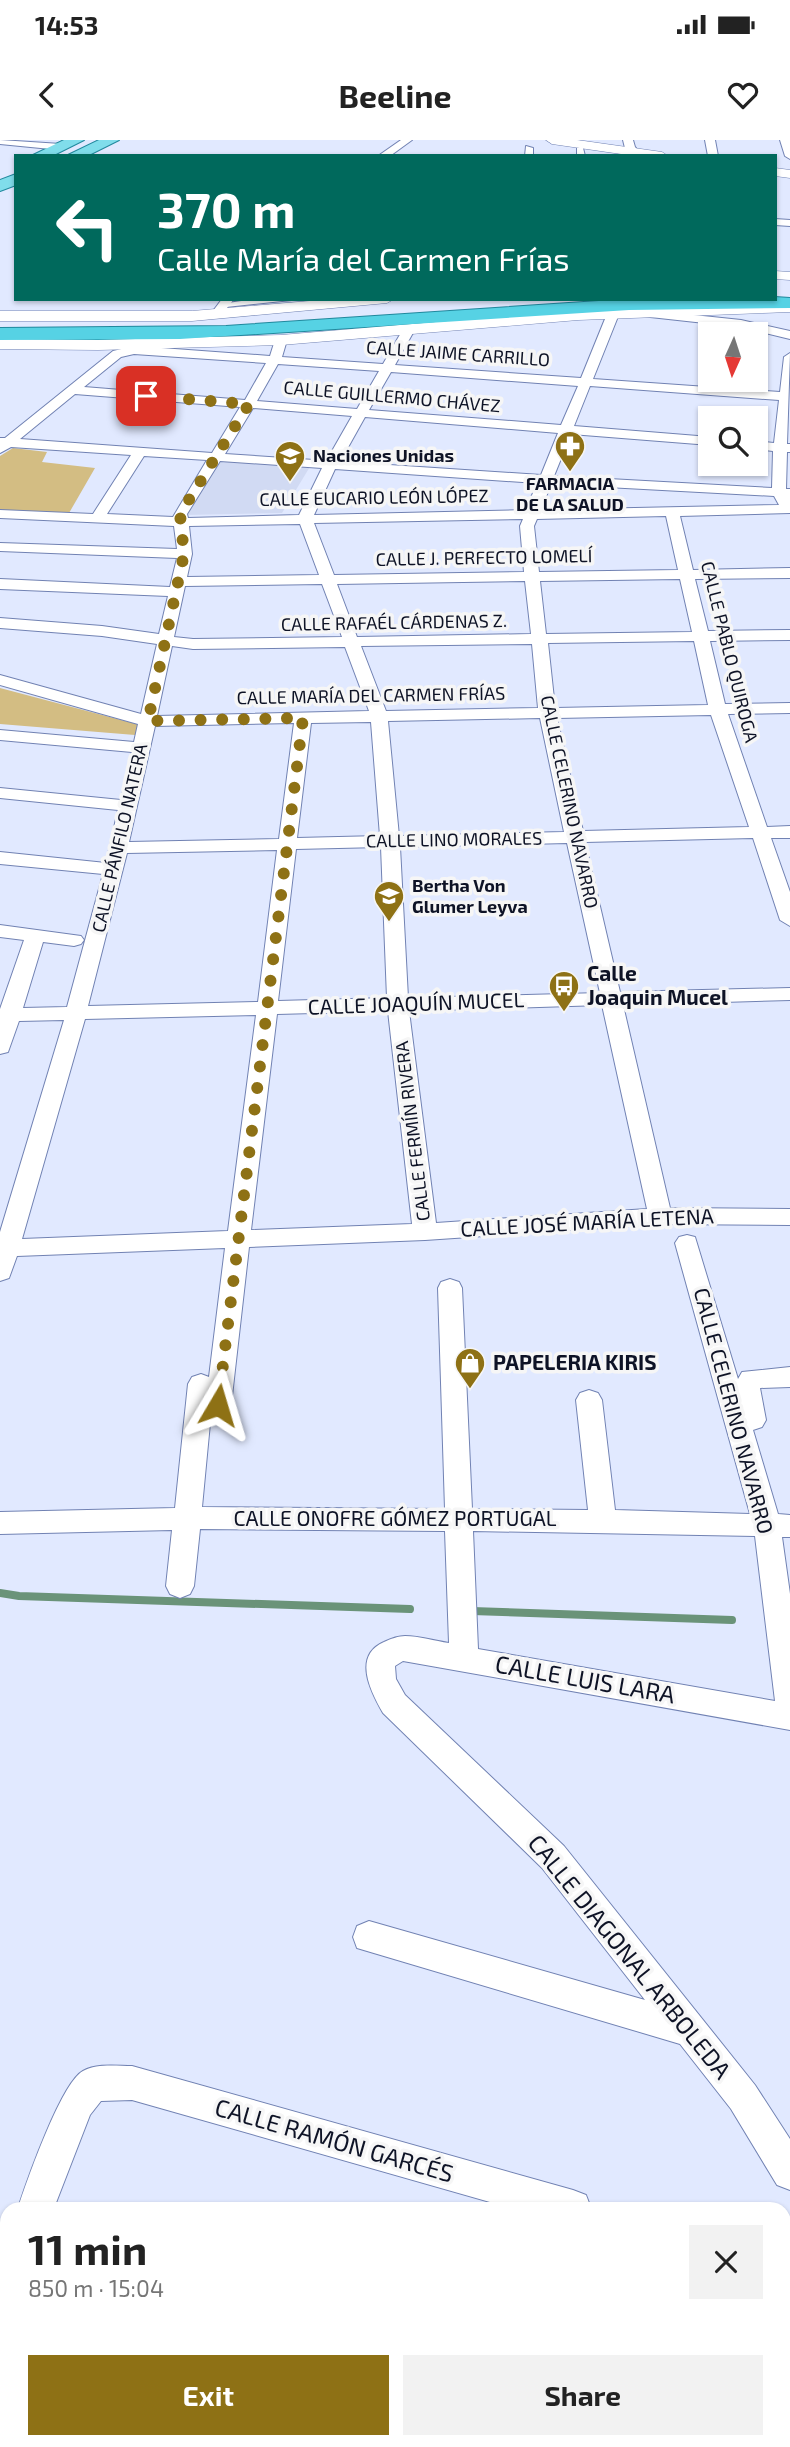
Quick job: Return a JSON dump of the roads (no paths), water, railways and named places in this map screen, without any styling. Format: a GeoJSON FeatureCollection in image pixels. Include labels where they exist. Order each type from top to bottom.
{"type":"FeatureCollection","features":[{"type":"Feature","properties":{"kind":"highway"},"geometry":{"type":"LineString","coordinates":[[0,322],[97,324],[230,320],[477,301]]}},
{"type":"Feature","properties":{"kind":"highway"},"geometry":{"type":"LineString","coordinates":[[0,334],[96,336],[229,332],[650,303],[790,306]]}},
{"type":"Feature","properties":{"kind":"highway"},"geometry":{"type":"LineString","coordinates":[[285,339],[304,334],[452,316]]}},
{"type":"Feature","properties":{"kind":"main road"},"geometry":{"type":"LineString","coordinates":[[67,151],[77,140]]}},
{"type":"Feature","properties":{"kind":"main road"},"geometry":{"type":"LineString","coordinates":[[50,154],[112,140]]}},
{"type":"Feature","properties":{"kind":"street"},"geometry":{"type":"LineString","coordinates":[[386,154],[407,140]]}},
{"type":"Feature","properties":{"kind":"street"},"geometry":{"type":"LineString","coordinates":[[552,140],[633,149],[654,154]]}},
{"type":"Feature","properties":{"kind":"street"},"geometry":{"type":"LineString","coordinates":[[785,140],[790,158]]}},
{"type":"Feature","properties":{"kind":"street"},"geometry":{"type":"LineString","coordinates":[[2,142],[67,151]]}},
{"type":"Feature","properties":{"kind":"street"},"geometry":{"type":"LineString","coordinates":[[0,316],[149,317],[272,301]]}},
{"type":"Feature","properties":{"kind":"street"},"geometry":{"type":"LineString","coordinates":[[223,306],[354,301]]}},
{"type":"Feature","properties":{"kind":"street"},"geometry":{"type":"LineString","coordinates":[[0,344],[98,345],[285,339],[578,315],[790,306]]}},
{"type":"Feature","properties":{"kind":"street"},"geometry":{"type":"LineString","coordinates":[[636,313],[754,327],[782,331],[790,335]]}},
{"type":"Feature","properties":{"kind":"street","name":"CALLE CELERINO NAVARRO"},"geometry":{"type":"LineString","coordinates":[[612,314],[568,430],[527,526],[547,713],[660,1216]]}},
{"type":"Feature","properties":{"kind":"street"},"geometry":{"type":"LineString","coordinates":[[305,518],[335,457],[408,331]]}},
{"type":"Feature","properties":{"kind":"street"},"geometry":{"type":"LineString","coordinates":[[180,522],[180,514],[249,404],[285,339]]}},
{"type":"Feature","properties":{"kind":"street","name":"CALLE JAIME CARRILLO"},"geometry":{"type":"LineString","coordinates":[[70,390],[124,351],[157,351],[788,397]]}},
{"type":"Feature","properties":{"kind":"street"},"geometry":{"type":"LineString","coordinates":[[790,358],[784,492],[790,508]]}},
{"type":"Feature","properties":{"kind":"street"},"geometry":{"type":"LineString","coordinates":[[2,445],[70,390]]}},
{"type":"Feature","properties":{"kind":"street","name":"CALLE GUILLERMO CHÁVEZ"},"geometry":{"type":"LineString","coordinates":[[70,390],[698,440]]}},
{"type":"Feature","properties":{"kind":"street"},"geometry":{"type":"LineString","coordinates":[[2,445],[216,456],[335,457],[547,480],[784,492]]}},
{"type":"Feature","properties":{"kind":"street"},"geometry":{"type":"LineString","coordinates":[[98,518],[141,452]]}},
{"type":"Feature","properties":{"kind":"street","name":"CALLE EUCARIO LEÓN LÓPEZ"},"geometry":{"type":"LineString","coordinates":[[0,514],[180,522],[790,508]]}},
{"type":"Feature","properties":{"kind":"street","name":"CALLE PABLO QUIROGA"},"geometry":{"type":"LineString","coordinates":[[672,512],[718,710],[790,920]]}},
{"type":"Feature","properties":{"kind":"street","name":"CALLE FERMÍN RIVERA"},"geometry":{"type":"LineString","coordinates":[[305,518],[379,716],[390,842],[398,1005],[425,1231]]}},
{"type":"Feature","properties":{"kind":"street","name":"CALLE PÁNFILO NATERA"},"geometry":{"type":"LineString","coordinates":[[0,1272],[76,1013],[114,869],[184,554],[180,522]]}},
{"type":"Feature","properties":{"kind":"street"},"geometry":{"type":"LineString","coordinates":[[0,547],[184,554]]}},
{"type":"Feature","properties":{"kind":"street","name":"CALLE J. PERFECTO LOMELÍ"},"geometry":{"type":"LineString","coordinates":[[0,584],[177,587],[328,579],[790,573]]}},
{"type":"Feature","properties":{"kind":"street","name":"CALLE RAFAÉL CÁRDENAS Z."},"geometry":{"type":"LineString","coordinates":[[0,623],[102,631],[193,644],[352,644],[790,635]]}},
{"type":"Feature","properties":{"kind":"street","name":"CALLE MARÍA DEL CARMEN FRÍAS"},"geometry":{"type":"LineString","coordinates":[[0,680],[148,721],[790,708]]}},
{"type":"Feature","properties":{"kind":"street"},"geometry":{"type":"LineString","coordinates":[[180,1586],[187,1518],[238,1240],[303,718]]}},
{"type":"Feature","properties":{"kind":"street"},"geometry":{"type":"LineString","coordinates":[[0,735],[141,748]]}},
{"type":"Feature","properties":{"kind":"street"},"geometry":{"type":"LineString","coordinates":[[0,793],[128,806]]}},
{"type":"Feature","properties":{"kind":"street","name":"CALLE LINO MORALES"},"geometry":{"type":"LineString","coordinates":[[118,848],[790,832]]}},
{"type":"Feature","properties":{"kind":"street"},"geometry":{"type":"LineString","coordinates":[[0,858],[114,869]]}},
{"type":"Feature","properties":{"kind":"street"},"geometry":{"type":"LineString","coordinates":[[0,931],[74,940]]}},
{"type":"Feature","properties":{"kind":"street"},"geometry":{"type":"LineString","coordinates":[[0,1047],[7,1005],[35,935]]}},
{"type":"Feature","properties":{"kind":"street","name":"CALLE JOAQUÍN MUCEL"},"geometry":{"type":"LineString","coordinates":[[7,1005],[76,1013],[790,994]]}},
{"type":"Feature","properties":{"kind":"street","name":"CALLE JOSÉ MARÍA LETENA"},"geometry":{"type":"LineString","coordinates":[[7,1248],[425,1231],[660,1216],[790,1217]]}},
{"type":"Feature","properties":{"kind":"street","name":"CALLE CELERINO NAVARRO"},"geometry":{"type":"LineString","coordinates":[[687,1243],[773,1520],[790,1705]]}},
{"type":"Feature","properties":{"kind":"street"},"geometry":{"type":"LineString","coordinates":[[450,1289],[464,1659]]}},
{"type":"Feature","properties":{"kind":"street"},"geometry":{"type":"LineString","coordinates":[[773,1520],[771,1485],[747,1399],[747,1385],[751,1379],[790,1377]]}},
{"type":"Feature","properties":{"kind":"street"},"geometry":{"type":"LineString","coordinates":[[589,1400],[603,1521]]}},
{"type":"Feature","properties":{"kind":"street","name":"CALLE ONOFRE GÓMEZ PORTUGAL"},"geometry":{"type":"LineString","coordinates":[[0,1523],[187,1518],[773,1520]]}},
{"type":"Feature","properties":{"kind":"street","name":"CALLE LUIS LARA"},"geometry":{"type":"LineString","coordinates":[[383,1659],[391,1651],[403,1648],[790,1717]]}},
{"type":"Feature","properties":{"kind":"street","name":"CALLE DIAGONAL ARBOLEDA"},"geometry":{"type":"LineString","coordinates":[[383,1659],[379,1673],[382,1687],[394,1704],[552,1857],[743,2097],[790,2172]]}},
{"type":"Feature","properties":{"kind":"street"},"geometry":{"type":"LineString","coordinates":[[369,1937],[690,2030]]}},
{"type":"Feature","properties":{"kind":"street","name":"CALLE RAMÓN GARCÉS"},"geometry":{"type":"LineString","coordinates":[[38,2202],[77,2103],[93,2084],[132,2083],[552,2202]]}},
{"type":"Feature","properties":{"kind":"waterway"},"geometry":{"type":"LineString","coordinates":[[0,1593],[19,1596],[410,1609]]}},
{"type":"Feature","properties":{"kind":"waterway"},"geometry":{"type":"LineString","coordinates":[[472,1611],[732,1620]]}},
{"type":"Feature","properties":{"kind":"place","name":"FARMACIA DE LA SALUD"},"geometry":{"type":"Point","coordinates":[570,473]}},
{"type":"Feature","properties":{"kind":"place","name":"Naciones Unidas"},"geometry":{"type":"Point","coordinates":[290,483]}},
{"type":"Feature","properties":{"kind":"place","name":"Bertha Von Glumer Leyva"},"geometry":{"type":"Point","coordinates":[389,923]}},
{"type":"Feature","properties":{"kind":"place","name":"Calle Joaquin Mucel"},"geometry":{"type":"Point","coordinates":[564,1013]}},
{"type":"Feature","properties":{"kind":"place","name":"PAPELERIA KIRIS"},"geometry":{"type":"Point","coordinates":[470,1390]}}]}
